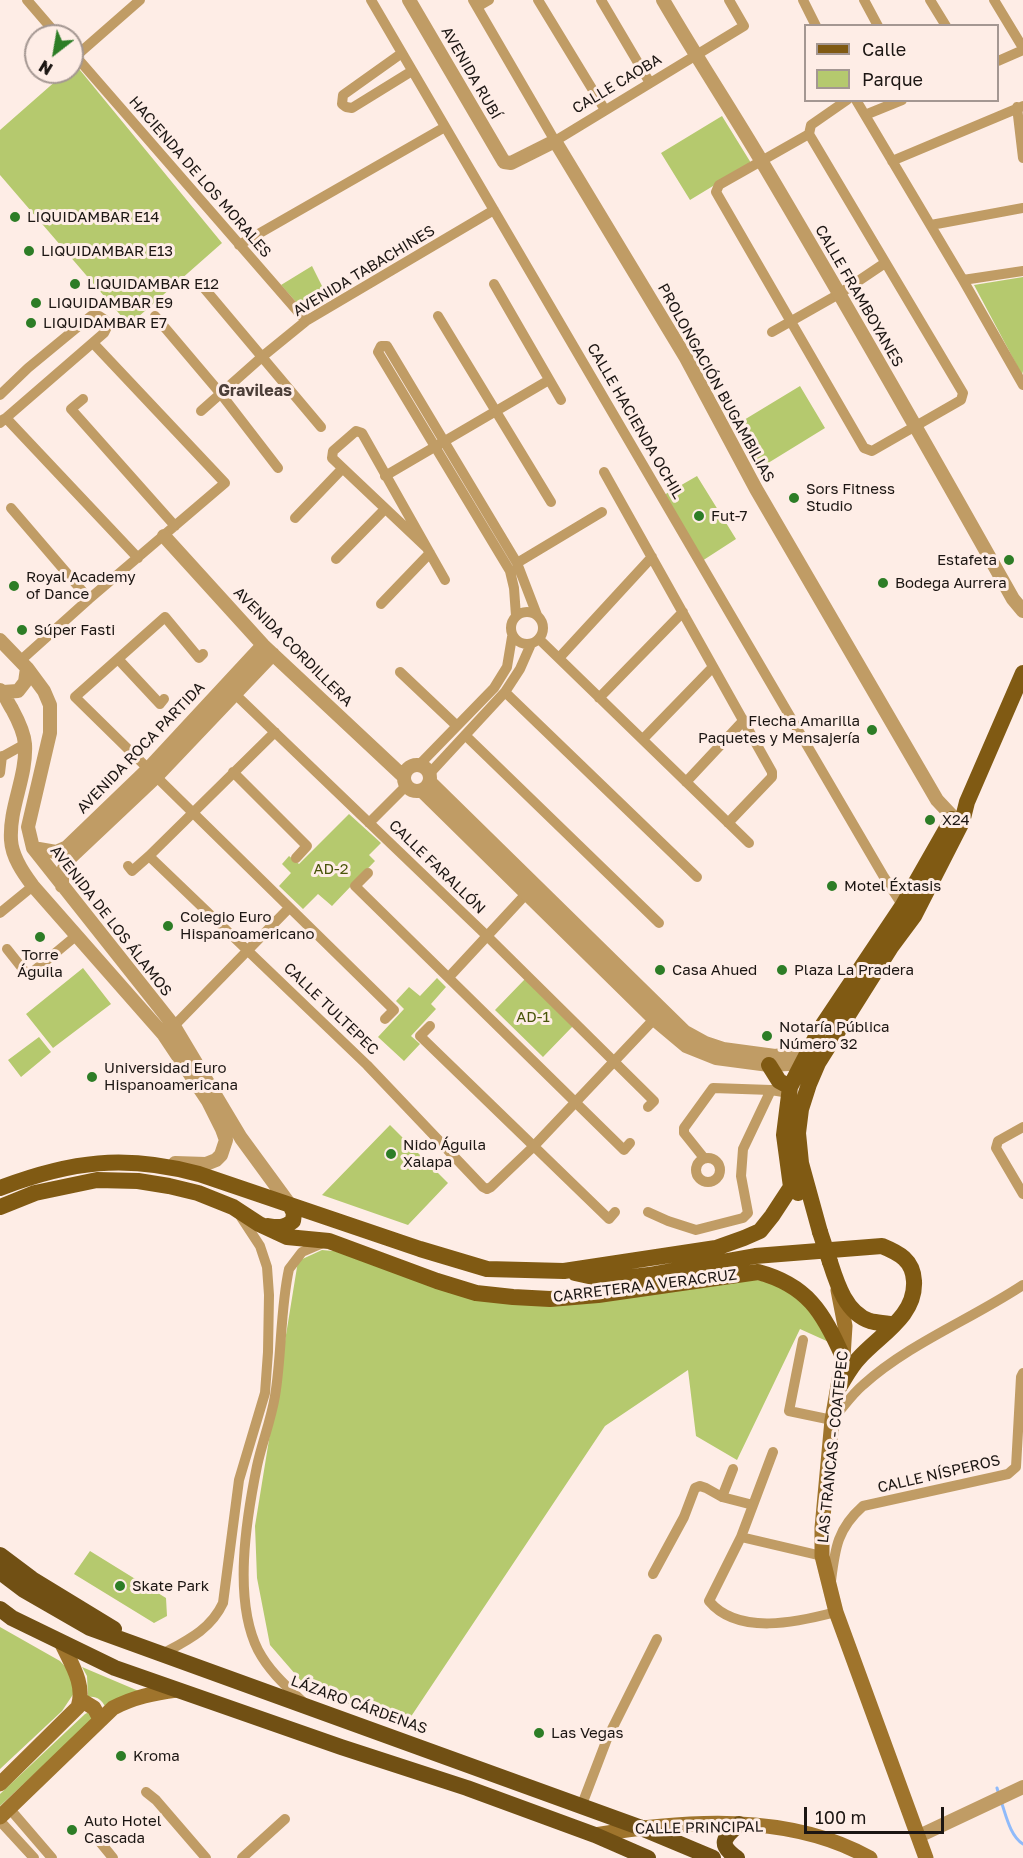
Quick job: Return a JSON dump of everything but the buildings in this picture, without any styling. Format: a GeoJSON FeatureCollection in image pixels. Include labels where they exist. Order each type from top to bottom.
{"type":"FeatureCollection","features":[{"type":"Feature","properties":{"kind":"highway"},"geometry":{"type":"LineString","coordinates":[[0,1555],[32,1579],[143,1646]]}},
{"type":"Feature","properties":{"kind":"highway","name":"LÁZARO CÁRDENAS"},"geometry":{"type":"LineString","coordinates":[[0,1572],[24,1590],[90,1628],[306,1704],[581,1808],[639,1827],[713,1858]]}},
{"type":"Feature","properties":{"kind":"highway"},"geometry":{"type":"LineString","coordinates":[[4,1614],[115,1668],[467,1788],[595,1834],[648,1858]]}},
{"type":"Feature","properties":{"kind":"highway"},"geometry":{"type":"LineString","coordinates":[[737,1858],[726,1851],[724,1842],[726,1836],[739,1824]]}},
{"type":"Feature","properties":{"kind":"main road","name":"LAS TRANCAS - COATEPEC"},"geometry":{"type":"LineString","coordinates":[[791,1187],[789,1090],[809,1058],[820,1029],[909,910],[967,802],[1023,673]]}},
{"type":"Feature","properties":{"kind":"main road","name":"LAS TRANCAS - COATEPEC"},"geometry":{"type":"LineString","coordinates":[[809,1058],[801,1109],[791,1134],[801,1162],[810,1203],[838,1287],[845,1326],[843,1357],[832,1420],[822,1528],[822,1556],[836,1612],[926,1858]]}},
{"type":"Feature","properties":{"kind":"main road"},"geometry":{"type":"LineString","coordinates":[[769,1065],[779,1081],[789,1090]]}},
{"type":"Feature","properties":{"kind":"main road"},"geometry":{"type":"LineString","coordinates":[[98,1180],[96,1168],[117,1162]]}},
{"type":"Feature","properties":{"kind":"main road","name":"CARRETERA A VERACRUZ"},"geometry":{"type":"LineString","coordinates":[[0,1188],[46,1172],[72,1166],[117,1162],[162,1165],[199,1174],[487,1269],[564,1271],[716,1248],[744,1238],[760,1231],[791,1187]]}},
{"type":"Feature","properties":{"kind":"main road","name":"CARRETERA A VERACRUZ"},"geometry":{"type":"LineString","coordinates":[[0,1207],[35,1193],[98,1180],[138,1181],[170,1186],[198,1193],[233,1208],[287,1237],[329,1241],[476,1293],[513,1297],[550,1299],[598,1295],[655,1281],[758,1272],[794,1286],[817,1309],[843,1357]]}},
{"type":"Feature","properties":{"kind":"main road"},"geometry":{"type":"LineString","coordinates":[[791,1187],[810,1203]]}},
{"type":"Feature","properties":{"kind":"main road"},"geometry":{"type":"LineString","coordinates":[[259,1224],[279,1228],[287,1226],[293,1221],[294,1212],[290,1205]]}},
{"type":"Feature","properties":{"kind":"main road"},"geometry":{"type":"LineString","coordinates":[[364,1253],[393,1260],[399,1259],[403,1255],[403,1250],[397,1241]]}},
{"type":"Feature","properties":{"kind":"main road"},"geometry":{"type":"LineString","coordinates":[[564,1271],[607,1280],[655,1281],[755,1256],[882,1246],[899,1253],[909,1263],[914,1274],[914,1292],[910,1306],[894,1325],[858,1359],[838,1389]]}},
{"type":"Feature","properties":{"kind":"main road"},"geometry":{"type":"LineString","coordinates":[[838,1287],[854,1311],[869,1321],[894,1325]]}},
{"type":"Feature","properties":{"kind":"main road"},"geometry":{"type":"LineString","coordinates":[[0,1784],[78,1707],[81,1690],[61,1642]]}},
{"type":"Feature","properties":{"kind":"main road"},"geometry":{"type":"LineString","coordinates":[[3,1815],[113,1708],[128,1700],[177,1690]]}},
{"type":"Feature","properties":{"kind":"main road"},"geometry":{"type":"LineString","coordinates":[[81,1700],[94,1708],[100,1719]]}},
{"type":"Feature","properties":{"kind":"main road","name":"CALLE PRINCIPAL"},"geometry":{"type":"LineString","coordinates":[[595,1834],[639,1827],[764,1825],[810,1833],[870,1858]]}},
{"type":"Feature","properties":{"kind":"street"},"geometry":{"type":"LineString","coordinates":[[27,0],[48,24]]}},
{"type":"Feature","properties":{"kind":"street"},"geometry":{"type":"LineString","coordinates":[[84,46],[140,0]]}},
{"type":"Feature","properties":{"kind":"street","name":"CALLE HACIENDA OCHIL"},"geometry":{"type":"LineString","coordinates":[[371,0],[878,867],[899,900],[909,910]]}},
{"type":"Feature","properties":{"kind":"street","name":"AVENIDA RUBÍ"},"geometry":{"type":"LineString","coordinates":[[409,0],[504,162]]}},
{"type":"Feature","properties":{"kind":"street"},"geometry":{"type":"LineString","coordinates":[[489,0],[475,3],[555,141]]}},
{"type":"Feature","properties":{"kind":"street"},"geometry":{"type":"LineString","coordinates":[[538,0],[604,110]]}},
{"type":"Feature","properties":{"kind":"street"},"geometry":{"type":"LineString","coordinates":[[602,0],[650,83]]}},
{"type":"Feature","properties":{"kind":"street","name":"CALLE FRAMBOYANES"},"geometry":{"type":"LineString","coordinates":[[663,0],[695,56],[761,160],[916,426],[1013,599],[1023,611]]}},
{"type":"Feature","properties":{"kind":"street","name":"CALLE CAOBA"},"geometry":{"type":"LineString","coordinates":[[504,162],[511,163],[555,141],[744,26],[729,0]]}},
{"type":"Feature","properties":{"kind":"street"},"geometry":{"type":"LineString","coordinates":[[803,0],[815,24]]}},
{"type":"Feature","properties":{"kind":"street"},"geometry":{"type":"LineString","coordinates":[[864,0],[877,24]]}},
{"type":"Feature","properties":{"kind":"street"},"geometry":{"type":"LineString","coordinates":[[930,0],[945,24]]}},
{"type":"Feature","properties":{"kind":"street"},"geometry":{"type":"LineString","coordinates":[[994,0],[1023,49],[999,61]]}},
{"type":"Feature","properties":{"kind":"street"},"geometry":{"type":"LineString","coordinates":[[402,53],[343,95],[342,104],[351,108],[412,71]]}},
{"type":"Feature","properties":{"kind":"street","name":"HACIENDA DE LOS MORALES"},"geometry":{"type":"LineString","coordinates":[[84,66],[306,321]]}},
{"type":"Feature","properties":{"kind":"street"},"geometry":{"type":"LineString","coordinates":[[810,130],[885,263],[963,393],[961,400],[872,451],[864,448],[793,321],[716,192],[716,188],[810,130],[845,102]]}},
{"type":"Feature","properties":{"kind":"street"},"geometry":{"type":"LineString","coordinates":[[857,102],[1023,383]]}},
{"type":"Feature","properties":{"kind":"street"},"geometry":{"type":"LineString","coordinates":[[865,116],[897,102]]}},
{"type":"Feature","properties":{"kind":"street"},"geometry":{"type":"LineString","coordinates":[[892,161],[1020,107],[1023,158]]}},
{"type":"Feature","properties":{"kind":"street"},"geometry":{"type":"LineString","coordinates":[[239,245],[445,127]]}},
{"type":"Feature","properties":{"kind":"street","name":"PROLONGACIÓN BUGAMBILIAS"},"geometry":{"type":"LineString","coordinates":[[555,141],[686,358],[756,489],[937,800],[957,820]]}},
{"type":"Feature","properties":{"kind":"street"},"geometry":{"type":"LineString","coordinates":[[931,225],[1023,208]]}},
{"type":"Feature","properties":{"kind":"street","name":"AVENIDA TABACHINES"},"geometry":{"type":"LineString","coordinates":[[201,411],[306,321],[494,210]]}},
{"type":"Feature","properties":{"kind":"street"},"geometry":{"type":"LineString","coordinates":[[772,332],[839,294],[885,263]]}},
{"type":"Feature","properties":{"kind":"street"},"geometry":{"type":"LineString","coordinates":[[963,280],[1023,271]]}},
{"type":"Feature","properties":{"kind":"street"},"geometry":{"type":"LineString","coordinates":[[494,284],[561,400]]}},
{"type":"Feature","properties":{"kind":"street"},"geometry":{"type":"LineString","coordinates":[[204,288],[321,427]]}},
{"type":"Feature","properties":{"kind":"street"},"geometry":{"type":"LineString","coordinates":[[0,395],[28,368],[91,316],[99,316],[105,320],[107,327],[104,333],[2,420],[138,558]]}},
{"type":"Feature","properties":{"kind":"street"},"geometry":{"type":"LineString","coordinates":[[155,316],[221,394],[278,468]]}},
{"type":"Feature","properties":{"kind":"street"},"geometry":{"type":"LineString","coordinates":[[438,316],[551,502]]}},
{"type":"Feature","properties":{"kind":"street"},"geometry":{"type":"LineString","coordinates":[[1,691],[18,692],[25,682],[15,659],[225,483],[93,343]]}},
{"type":"Feature","properties":{"kind":"street"},"geometry":{"type":"LineString","coordinates":[[425,778],[457,726],[505,692],[520,669],[543,624],[537,615],[517,563],[495,535],[439,444],[378,352],[381,346],[387,346],[439,444]]}},
{"type":"Feature","properties":{"kind":"street"},"geometry":{"type":"LineString","coordinates":[[385,476],[549,380]]}},
{"type":"Feature","properties":{"kind":"street"},"geometry":{"type":"LineString","coordinates":[[83,399],[71,409],[175,526]]}},
{"type":"Feature","properties":{"kind":"street"},"geometry":{"type":"LineString","coordinates":[[428,550],[332,458],[332,454],[356,431],[359,431],[428,550],[445,580]]}},
{"type":"Feature","properties":{"kind":"street"},"geometry":{"type":"LineString","coordinates":[[295,518],[342,469]]}},
{"type":"Feature","properties":{"kind":"street"},"geometry":{"type":"LineString","coordinates":[[604,472],[772,772],[772,777],[728,823]]}},
{"type":"Feature","properties":{"kind":"street"},"geometry":{"type":"LineString","coordinates":[[11,508],[89,599]]}},
{"type":"Feature","properties":{"kind":"street"},"geometry":{"type":"LineString","coordinates":[[336,559],[385,509]]}},
{"type":"Feature","properties":{"kind":"street"},"geometry":{"type":"LineString","coordinates":[[517,563],[602,512]]}},
{"type":"Feature","properties":{"kind":"street"},"geometry":{"type":"LineString","coordinates":[[405,781],[413,791],[465,735],[507,667],[512,637],[510,626],[516,616],[514,588],[510,571],[495,535]]}},
{"type":"Feature","properties":{"kind":"street","name":"AVENIDA CORDILLERA"},"geometry":{"type":"LineString","coordinates":[[164,536],[268,650],[405,781]]}},
{"type":"Feature","properties":{"kind":"street"},"geometry":{"type":"LineString","coordinates":[[381,604],[428,550]]}},
{"type":"Feature","properties":{"kind":"street"},"geometry":{"type":"LineString","coordinates":[[559,658],[652,557]]}},
{"type":"Feature","properties":{"kind":"street"},"geometry":{"type":"LineString","coordinates":[[516,616],[526,612],[537,615]]}},
{"type":"Feature","properties":{"kind":"street"},"geometry":{"type":"LineString","coordinates":[[599,698],[682,612]]}},
{"type":"Feature","properties":{"kind":"street"},"geometry":{"type":"LineString","coordinates":[[203,654],[200,658],[165,617],[75,697],[394,1010],[385,1019]]}},
{"type":"Feature","properties":{"kind":"street"},"geometry":{"type":"LineString","coordinates":[[512,637],[520,644],[535,642],[559,658],[749,843]]}},
{"type":"Feature","properties":{"kind":"street","name":"AVENIDA DE LOS ÁLAMOS"},"geometry":{"type":"LineString","coordinates":[[0,640],[44,691],[50,705],[50,733],[28,827],[33,848],[169,1031],[256,1161],[290,1205]]}},
{"type":"Feature","properties":{"kind":"street","name":"AVENIDA ROCA PARTIDA"},"geometry":{"type":"LineString","coordinates":[[33,848],[49,853],[67,847],[152,773],[236,695],[268,650]]}},
{"type":"Feature","properties":{"kind":"street","name":"AVENIDA ROCA PARTIDA"},"geometry":{"type":"LineString","coordinates":[[62,886],[62,873],[68,861],[268,650]]}},
{"type":"Feature","properties":{"kind":"street"},"geometry":{"type":"LineString","coordinates":[[118,659],[160,704],[164,699]]}},
{"type":"Feature","properties":{"kind":"street"},"geometry":{"type":"LineString","coordinates":[[642,740],[713,667]]}},
{"type":"Feature","properties":{"kind":"street"},"geometry":{"type":"LineString","coordinates":[[400,672],[457,726]]}},
{"type":"Feature","properties":{"kind":"street","name":"AVENIDA DE LOS ÁLAMOS"},"geometry":{"type":"LineString","coordinates":[[1,691],[20,724],[25,744],[22,773],[14,804],[11,841],[22,871],[77,935],[169,1031]]}},
{"type":"Feature","properties":{"kind":"street"},"geometry":{"type":"LineString","coordinates":[[505,692],[697,877]]}},
{"type":"Feature","properties":{"kind":"street","name":"CALLE FARALLÓN"},"geometry":{"type":"LineString","coordinates":[[236,695],[615,1062],[654,1101],[648,1107]]}},
{"type":"Feature","properties":{"kind":"street"},"geometry":{"type":"LineString","coordinates":[[686,782],[744,720]]}},
{"type":"Feature","properties":{"kind":"street"},"geometry":{"type":"LineString","coordinates":[[128,866],[132,871],[149,856],[275,732]]}},
{"type":"Feature","properties":{"kind":"street"},"geometry":{"type":"LineString","coordinates":[[465,735],[659,923]]}},
{"type":"Feature","properties":{"kind":"street"},"geometry":{"type":"LineString","coordinates":[[0,773],[1,757],[25,744]]}},
{"type":"Feature","properties":{"kind":"street"},"geometry":{"type":"LineString","coordinates":[[369,823],[405,781],[411,766],[658,1015],[676,1039],[716,1058],[769,1065],[809,1058]]}},
{"type":"Feature","properties":{"kind":"street"},"geometry":{"type":"LineString","coordinates":[[233,772],[307,846],[296,858]]}},
{"type":"Feature","properties":{"kind":"street"},"geometry":{"type":"LineString","coordinates":[[425,778],[526,894],[658,1015],[705,1043],[723,1049],[809,1058]]}},
{"type":"Feature","properties":{"kind":"street","name":"CALLE TULTEPEC"},"geometry":{"type":"LineString","coordinates":[[149,856],[367,1065],[483,1187],[487,1189],[491,1187],[533,1147]]}},
{"type":"Feature","properties":{"kind":"street"},"geometry":{"type":"LineString","coordinates":[[22,871],[47,867]]}},
{"type":"Feature","properties":{"kind":"street"},"geometry":{"type":"LineString","coordinates":[[368,873],[356,886],[624,1150],[630,1143]]}},
{"type":"Feature","properties":{"kind":"street"},"geometry":{"type":"LineString","coordinates":[[0,913],[33,886]]}},
{"type":"Feature","properties":{"kind":"street"},"geometry":{"type":"LineString","coordinates":[[449,977],[526,894]]}},
{"type":"Feature","properties":{"kind":"street"},"geometry":{"type":"LineString","coordinates":[[169,1031],[289,908]]}},
{"type":"Feature","properties":{"kind":"street"},"geometry":{"type":"LineString","coordinates":[[7,949],[26,973],[30,974],[77,935]]}},
{"type":"Feature","properties":{"kind":"street"},"geometry":{"type":"LineString","coordinates":[[533,1147],[658,1015]]}},
{"type":"Feature","properties":{"kind":"street"},"geometry":{"type":"LineString","coordinates":[[430,1026],[420,1036],[609,1219],[615,1212]]}},
{"type":"Feature","properties":{"kind":"street","name":"AVENIDA DE LOS ÁLAMOS"},"geometry":{"type":"LineString","coordinates":[[162,1165],[206,1164],[221,1155],[226,1140],[182,1050]]}},
{"type":"Feature","properties":{"kind":"street"},"geometry":{"type":"LineString","coordinates":[[704,1158],[684,1133],[684,1128],[713,1088],[789,1090]]}},
{"type":"Feature","properties":{"kind":"street"},"geometry":{"type":"LineString","coordinates":[[648,1212],[696,1230],[744,1218],[748,1213],[741,1176],[742,1149],[771,1090]]}},
{"type":"Feature","properties":{"kind":"street"},"geometry":{"type":"LineString","coordinates":[[1022,1192],[996,1149],[996,1144],[1023,1127]]}},
{"type":"Feature","properties":{"kind":"street"},"geometry":{"type":"LineString","coordinates":[[164,1653],[191,1639],[205,1628],[217,1615],[223,1603],[240,1480],[265,1393],[269,1295],[267,1267],[256,1239],[233,1208]]}},
{"type":"Feature","properties":{"kind":"street"},"geometry":{"type":"LineString","coordinates":[[306,1704],[273,1674],[253,1638],[245,1600],[244,1544],[257,1466],[275,1397],[289,1269],[302,1252],[329,1241]]}},
{"type":"Feature","properties":{"kind":"street"},"geometry":{"type":"LineString","coordinates":[[803,1340],[789,1411],[832,1420],[861,1387],[923,1341],[1023,1285]]}},
{"type":"Feature","properties":{"kind":"street","name":"CALLE NÍSPEROS"},"geometry":{"type":"LineString","coordinates":[[830,1589],[834,1552],[842,1530],[863,1506],[1013,1472],[1016,1467],[1023,1373]]}},
{"type":"Feature","properties":{"kind":"street"},"geometry":{"type":"LineString","coordinates":[[773,1452],[741,1537],[709,1601],[733,1618],[766,1624],[797,1622],[836,1612]]}},
{"type":"Feature","properties":{"kind":"street"},"geometry":{"type":"LineString","coordinates":[[722,1497],[733,1469]]}},
{"type":"Feature","properties":{"kind":"street"},"geometry":{"type":"LineString","coordinates":[[653,1574],[684,1516],[695,1488],[700,1486],[722,1497],[753,1505]]}},
{"type":"Feature","properties":{"kind":"street"},"geometry":{"type":"LineString","coordinates":[[741,1537],[822,1556]]}},
{"type":"Feature","properties":{"kind":"street"},"geometry":{"type":"LineString","coordinates":[[581,1808],[608,1739],[657,1639]]}},
{"type":"Feature","properties":{"kind":"street"},"geometry":{"type":"LineString","coordinates":[[919,1836],[1023,1787]]}},
{"type":"Feature","properties":{"kind":"street"},"geometry":{"type":"LineString","coordinates":[[146,1792],[156,1800],[206,1858]]}},
{"type":"Feature","properties":{"kind":"street"},"geometry":{"type":"LineString","coordinates":[[3,1815],[34,1858]]}},
{"type":"Feature","properties":{"kind":"street"},"geometry":{"type":"LineString","coordinates":[[3,1815],[52,1858]]}},
{"type":"Feature","properties":{"kind":"street"},"geometry":{"type":"LineString","coordinates":[[242,1858],[285,1819]]}},
{"type":"Feature","properties":{"kind":"street"},"geometry":{"type":"LineString","coordinates":[[100,1842],[113,1858]]}},
{"type":"Feature","properties":{"kind":"green space"},"geometry":{"type":"Polygon","coordinates":[[[84,75],[222,243],[129,325],[0,175],[0,130],[52,84],[84,84],[84,75]]]}},
{"type":"Feature","properties":{"kind":"green space"},"geometry":{"type":"Polygon","coordinates":[[[722,116],[751,163],[690,200],[661,153],[722,116]]]}},
{"type":"Feature","properties":{"kind":"green space"},"geometry":{"type":"Polygon","coordinates":[[[312,266],[327,296],[304,311],[281,285],[312,266]]]}},
{"type":"Feature","properties":{"kind":"green space"},"geometry":{"type":"Polygon","coordinates":[[[1023,277],[1023,371],[1022,375],[974,285],[1023,277]]]}},
{"type":"Feature","properties":{"kind":"green space"},"geometry":{"type":"Polygon","coordinates":[[[800,386],[825,428],[760,468],[734,426],[800,386]]]}},
{"type":"Feature","properties":{"kind":"green space","name":"Fut-7"},"geometry":{"type":"Polygon","coordinates":[[[697,476],[736,539],[702,561],[664,495],[697,476]]]}},
{"type":"Feature","properties":{"kind":"green space","name":"AD-2"},"geometry":{"type":"Polygon","coordinates":[[[349,814],[381,843],[369,855],[375,861],[332,906],[318,894],[303,909],[279,886],[291,873],[282,864],[289,856],[299,864],[349,814]]]}},
{"type":"Feature","properties":{"kind":"green space"},"geometry":{"type":"Polygon","coordinates":[[[83,968],[111,1004],[53,1048],[26,1014],[83,968]]]}},
{"type":"Feature","properties":{"kind":"green space"},"geometry":{"type":"Polygon","coordinates":[[[437,978],[446,987],[431,1004],[436,1009],[411,1036],[420,1044],[404,1061],[378,1037],[404,1009],[396,1001],[409,987],[420,996],[437,978]]]}},
{"type":"Feature","properties":{"kind":"green space","name":"AD-1"},"geometry":{"type":"Polygon","coordinates":[[[525,979],[573,1026],[543,1057],[495,1010],[525,979]]]}},
{"type":"Feature","properties":{"kind":"green space"},"geometry":{"type":"Polygon","coordinates":[[[39,1037],[51,1052],[21,1077],[8,1060],[39,1037]]]}},
{"type":"Feature","properties":{"kind":"green space","name":"Nido Águila Xalapa"},"geometry":{"type":"Polygon","coordinates":[[[390,1125],[448,1183],[408,1225],[322,1195],[390,1125]]]}},
{"type":"Feature","properties":{"kind":"green space"},"geometry":{"type":"Polygon","coordinates":[[[322,1250],[344,1252],[516,1299],[753,1279],[791,1288],[813,1310],[831,1343],[800,1329],[737,1460],[696,1436],[688,1370],[605,1426],[406,1724],[309,1690],[270,1645],[257,1578],[255,1526],[298,1261],[322,1250]]]}},
{"type":"Feature","properties":{"kind":"green space","name":"Skate Park"},"geometry":{"type":"Polygon","coordinates":[[[90,1551],[166,1598],[167,1616],[154,1623],[74,1574],[90,1551]]]}},
{"type":"Feature","properties":{"kind":"green space"},"geometry":{"type":"Polygon","coordinates":[[[0,1627],[60,1661],[74,1676],[74,1693],[62,1711],[0,1769],[0,1627]]]}},
{"type":"Feature","properties":{"kind":"green space"},"geometry":{"type":"Polygon","coordinates":[[[82,1667],[141,1692],[106,1708],[98,1699],[88,1697],[87,1676],[82,1667]]]}},
{"type":"Feature","properties":{"kind":"green space"},"geometry":{"type":"Polygon","coordinates":[[[91,1711],[94,1716],[91,1721],[0,1806],[0,1794],[85,1714],[91,1711]]]}},
{"type":"Feature","properties":{"kind":"waterway"},"geometry":{"type":"LineString","coordinates":[[997,1788],[999,1795]]}},
{"type":"Feature","properties":{"kind":"waterway"},"geometry":{"type":"LineString","coordinates":[[1001,1801],[1012,1831],[1023,1844]]}},
{"type":"Feature","properties":{"kind":"place","name":"LIQUIDAMBAR E14"},"geometry":{"type":"Point","coordinates":[15,217]}},
{"type":"Feature","properties":{"kind":"place","name":"LIQUIDAMBAR E13"},"geometry":{"type":"Point","coordinates":[29,251]}},
{"type":"Feature","properties":{"kind":"place","name":"LIQUIDAMBAR E12"},"geometry":{"type":"Point","coordinates":[75,284]}},
{"type":"Feature","properties":{"kind":"place","name":"LIQUIDAMBAR E9"},"geometry":{"type":"Point","coordinates":[36,303]}},
{"type":"Feature","properties":{"kind":"place","name":"LIQUIDAMBAR E7"},"geometry":{"type":"Point","coordinates":[31,323]}},
{"type":"Feature","properties":{"kind":"place","name":"Sors Fitness Studio"},"geometry":{"type":"Point","coordinates":[794,498]}},
{"type":"Feature","properties":{"kind":"place","name":"Fut-7"},"geometry":{"type":"Point","coordinates":[699,516]}},
{"type":"Feature","properties":{"kind":"place","name":"Estafeta"},"geometry":{"type":"Point","coordinates":[1009,560]}},
{"type":"Feature","properties":{"kind":"place","name":"Bodega Aurrera"},"geometry":{"type":"Point","coordinates":[883,583]}},
{"type":"Feature","properties":{"kind":"place","name":"Royal Academy of Dance"},"geometry":{"type":"Point","coordinates":[14,586]}},
{"type":"Feature","properties":{"kind":"place","name":"Súper Fasti"},"geometry":{"type":"Point","coordinates":[22,630]}},
{"type":"Feature","properties":{"kind":"place","name":"Flecha Amarilla Paquetes y Mensajería"},"geometry":{"type":"Point","coordinates":[872,730]}},
{"type":"Feature","properties":{"kind":"place","name":"X24"},"geometry":{"type":"Point","coordinates":[930,820]}},
{"type":"Feature","properties":{"kind":"place","name":"Motel Éxtasis"},"geometry":{"type":"Point","coordinates":[832,886]}},
{"type":"Feature","properties":{"kind":"place","name":"Colegio Euro Hispanoamericano"},"geometry":{"type":"Point","coordinates":[168,926]}},
{"type":"Feature","properties":{"kind":"place","name":"Torre Águila"},"geometry":{"type":"Point","coordinates":[40,937]}},
{"type":"Feature","properties":{"kind":"place","name":"Casa Ahued"},"geometry":{"type":"Point","coordinates":[660,970]}},
{"type":"Feature","properties":{"kind":"place","name":"Plaza La Pradera"},"geometry":{"type":"Point","coordinates":[782,970]}},
{"type":"Feature","properties":{"kind":"place","name":"Notaría Pública Número 32"},"geometry":{"type":"Point","coordinates":[767,1036]}},
{"type":"Feature","properties":{"kind":"place","name":"Universidad Euro Hispanoamericana"},"geometry":{"type":"Point","coordinates":[92,1077]}},
{"type":"Feature","properties":{"kind":"place","name":"Nido Águila Xalapa"},"geometry":{"type":"Point","coordinates":[391,1154]}},
{"type":"Feature","properties":{"kind":"place","name":"Skate Park"},"geometry":{"type":"Point","coordinates":[120,1586]}},
{"type":"Feature","properties":{"kind":"place","name":"Las Vegas"},"geometry":{"type":"Point","coordinates":[539,1733]}},
{"type":"Feature","properties":{"kind":"place","name":"Kroma"},"geometry":{"type":"Point","coordinates":[121,1756]}},
{"type":"Feature","properties":{"kind":"place","name":"Auto Hotel Cascada"},"geometry":{"type":"Point","coordinates":[72,1830]}},
{"type":"Feature","properties":{"kind":"district","name":"Gravileas"},"geometry":{"type":"Point","coordinates":[255,391]}}]}
